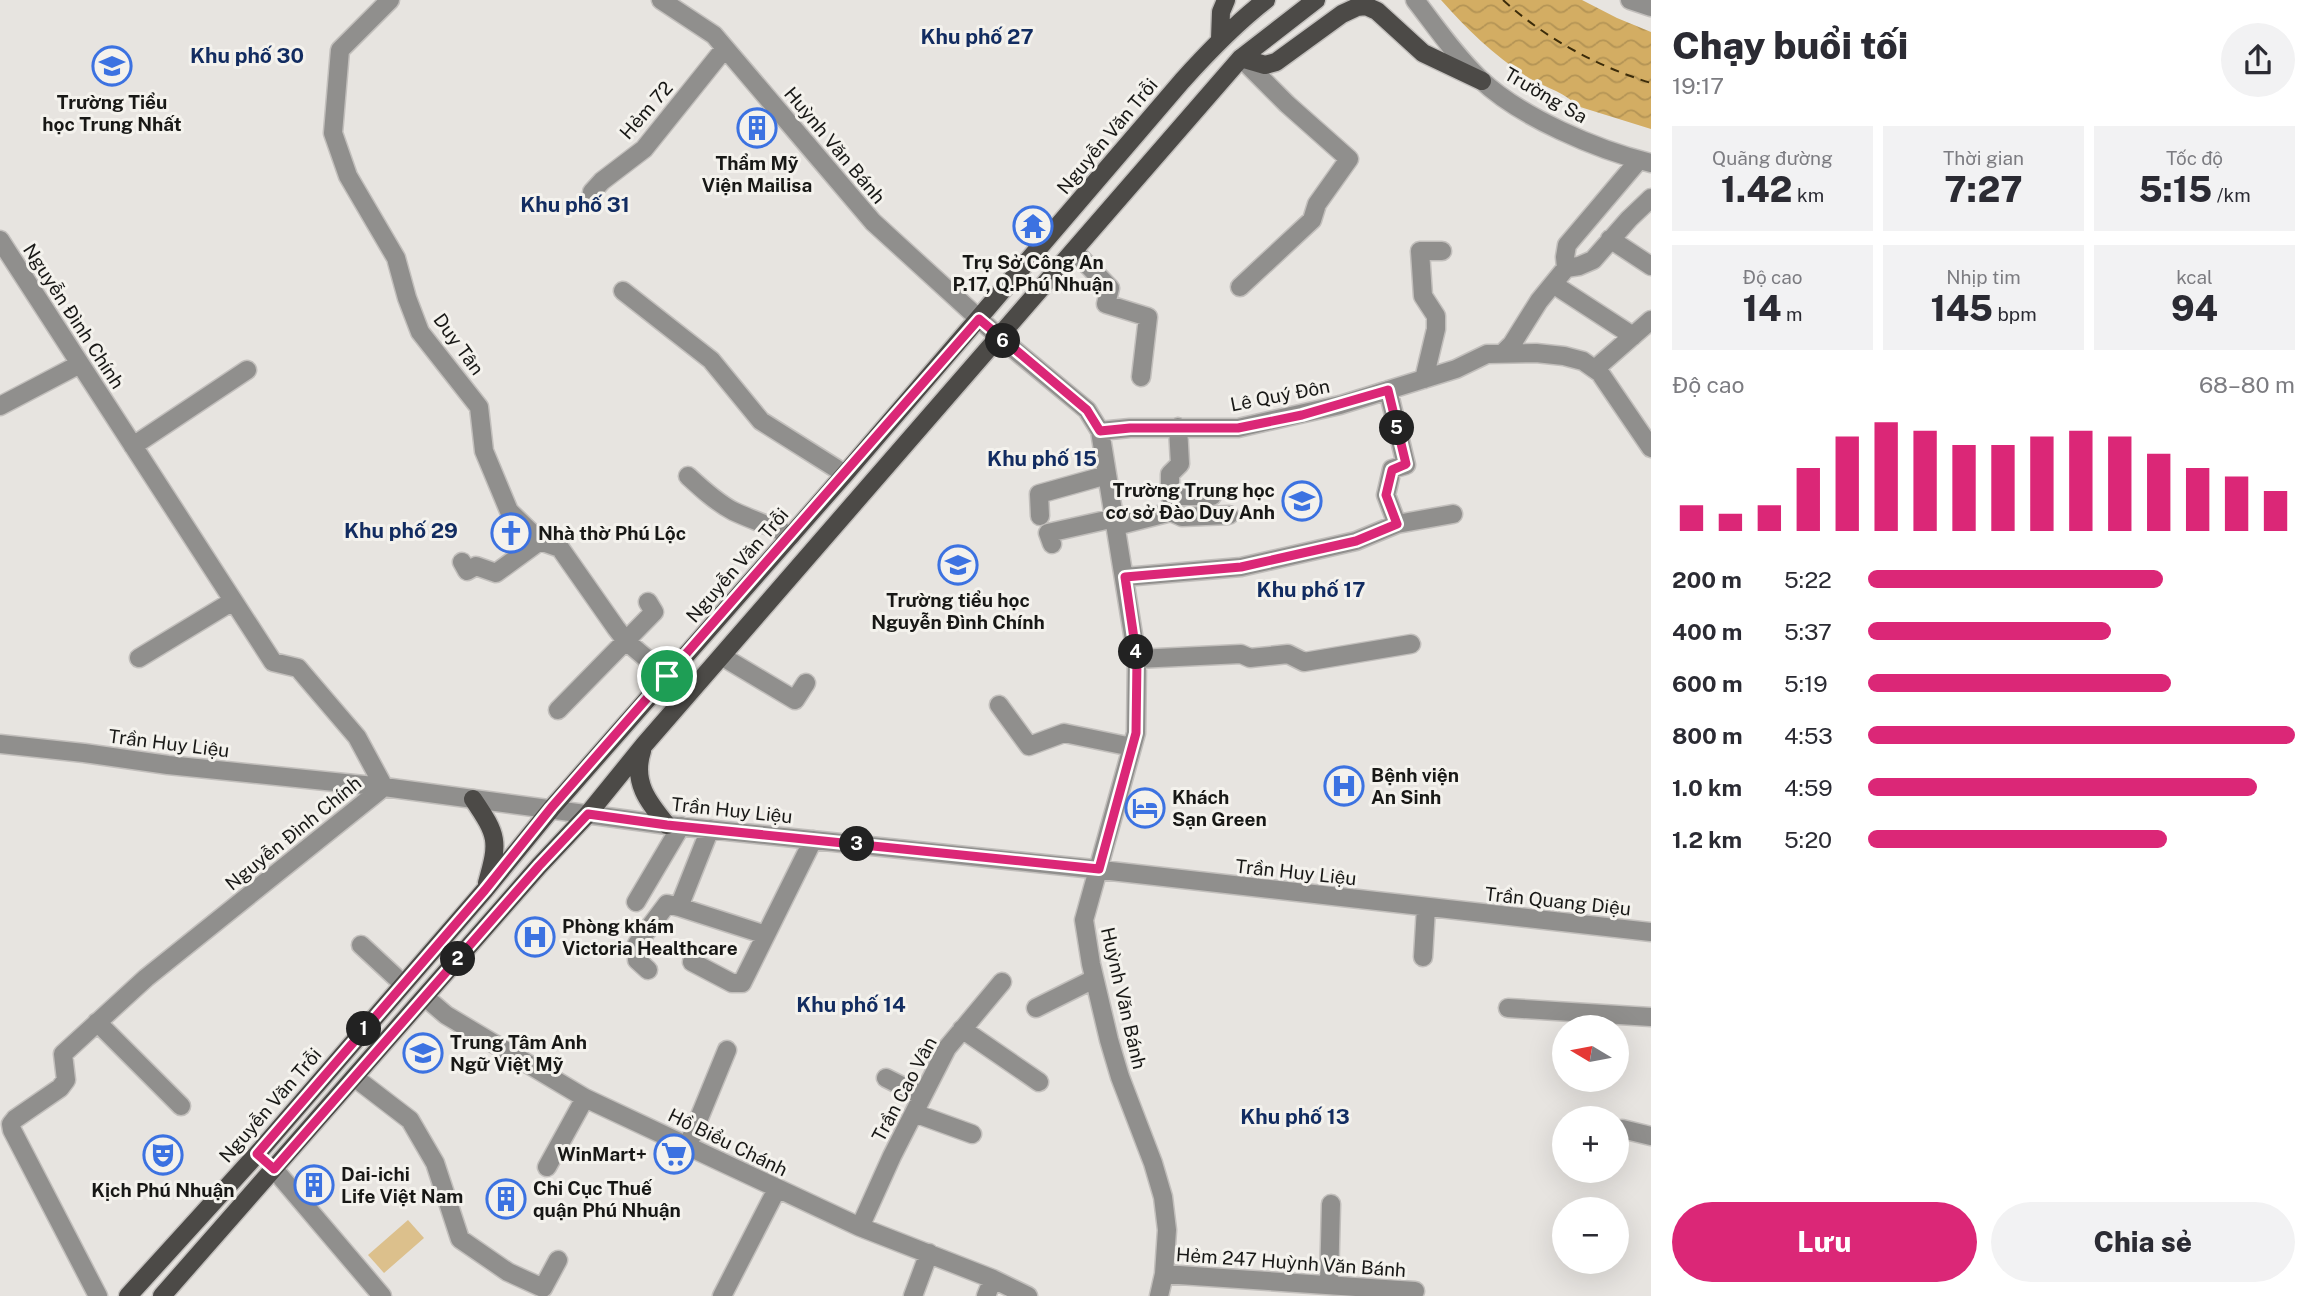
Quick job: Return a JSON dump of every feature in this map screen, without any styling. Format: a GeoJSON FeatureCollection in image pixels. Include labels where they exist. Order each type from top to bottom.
{"type":"FeatureCollection","features":[{"type":"Feature","properties":{"kind":"main road"},"geometry":{"type":"LineString","coordinates":[[1220,39],[1221,12],[1226,0]]}},
{"type":"Feature","properties":{"kind":"main road","name":"Nguyễn Văn Trỗi"},"geometry":{"type":"LineString","coordinates":[[128,1296],[257,1154],[485,890],[551,808],[845,474],[1220,39],[1266,0]]}},
{"type":"Feature","properties":{"kind":"main road"},"geometry":{"type":"LineString","coordinates":[[162,1296],[530,876],[588,814],[644,745],[1241,58],[1316,0]]}},
{"type":"Feature","properties":{"kind":"main road"},"geometry":{"type":"LineString","coordinates":[[1241,58],[1265,65],[1276,62],[1342,14],[1366,6],[1377,11],[1423,53],[1482,81]]}},
{"type":"Feature","properties":{"kind":"main road"},"geometry":{"type":"LineString","coordinates":[[644,745],[638,764],[642,790],[649,804],[674,825]]}},
{"type":"Feature","properties":{"kind":"main road"},"geometry":{"type":"LineString","coordinates":[[473,799],[491,826],[496,842],[485,890]]}},
{"type":"Feature","properties":{"kind":"main road"},"geometry":{"type":"LineString","coordinates":[[257,1154],[274,1169]]}},
{"type":"Feature","properties":{"kind":"street","name":"Duy Tân"},"geometry":{"type":"LineString","coordinates":[[390,0],[340,50],[333,133],[348,176],[397,258],[407,298],[420,332],[479,407],[484,451],[509,511],[540,541],[560,548],[626,640],[667,676]]}},
{"type":"Feature","properties":{"kind":"street","name":"Huỳnh Văn Bánh"},"geometry":{"type":"LineString","coordinates":[[661,0],[714,36],[873,222],[999,337],[1087,410],[1100,431],[1137,659],[1136,733],[1084,920],[1094,979],[1109,1040],[1163,1197],[1167,1230],[1164,1274],[1159,1296]]}},
{"type":"Feature","properties":{"kind":"street","name":"Trường Sa"},"geometry":{"type":"LineString","coordinates":[[1415,0],[1447,43],[1482,81],[1512,103],[1593,145],[1645,161]]}},
{"type":"Feature","properties":{"kind":"street"},"geometry":{"type":"LineString","coordinates":[[1630,0],[1651,8]]}},
{"type":"Feature","properties":{"kind":"street","name":"Hẻm 72"},"geometry":{"type":"LineString","coordinates":[[592,192],[602,181],[644,149],[725,48]]}},
{"type":"Feature","properties":{"kind":"street"},"geometry":{"type":"LineString","coordinates":[[1240,287],[1312,220],[1317,204],[1349,159],[1287,104],[1241,58]]}},
{"type":"Feature","properties":{"kind":"street"},"geometry":{"type":"LineString","coordinates":[[1566,268],[1564,257],[1567,245],[1645,161]]}},
{"type":"Feature","properties":{"kind":"street"},"geometry":{"type":"LineString","coordinates":[[1502,354],[1566,268],[1593,260],[1651,198]]}},
{"type":"Feature","properties":{"kind":"street"},"geometry":{"type":"LineString","coordinates":[[1610,239],[1651,266]]}},
{"type":"Feature","properties":{"kind":"street","name":"Nguyễn Đình Chính"},"geometry":{"type":"LineString","coordinates":[[0,240],[273,662],[298,668],[357,737],[384,788],[146,978],[97,1022],[63,1054],[65,1080],[60,1088],[11,1124],[98,1296]]}},
{"type":"Feature","properties":{"kind":"street"},"geometry":{"type":"LineString","coordinates":[[1074,251],[1110,288],[1106,304],[1149,317],[1141,377]]}},
{"type":"Feature","properties":{"kind":"street"},"geometry":{"type":"LineString","coordinates":[[1424,379],[1436,329],[1436,316],[1423,296],[1420,251],[1442,251]]}},
{"type":"Feature","properties":{"kind":"street"},"geometry":{"type":"LineString","coordinates":[[1651,278],[1651,284]]}},
{"type":"Feature","properties":{"kind":"street"},"geometry":{"type":"LineString","coordinates":[[1553,284],[1633,336]]}},
{"type":"Feature","properties":{"kind":"street"},"geometry":{"type":"LineString","coordinates":[[623,291],[711,360],[761,421],[845,474]]}},
{"type":"Feature","properties":{"kind":"street"},"geometry":{"type":"LineString","coordinates":[[1651,320],[1595,369],[1651,448]]}},
{"type":"Feature","properties":{"kind":"street","name":"Lê Quý Ðôn"},"geometry":{"type":"LineString","coordinates":[[1100,431],[1130,428],[1238,428],[1302,415],[1388,390],[1456,369],[1487,354],[1563,356],[1583,361],[1595,369]]}},
{"type":"Feature","properties":{"kind":"street"},"geometry":{"type":"LineString","coordinates":[[0,406],[80,364]]}},
{"type":"Feature","properties":{"kind":"street"},"geometry":{"type":"LineString","coordinates":[[133,446],[247,370]]}},
{"type":"Feature","properties":{"kind":"street"},"geometry":{"type":"LineString","coordinates":[[1388,390],[1406,464],[1392,470],[1386,495],[1397,524]]}},
{"type":"Feature","properties":{"kind":"street"},"geometry":{"type":"LineString","coordinates":[[1178,428],[1180,464],[1170,474],[1170,496],[1212,496]]}},
{"type":"Feature","properties":{"kind":"street"},"geometry":{"type":"LineString","coordinates":[[1040,516],[1039,494],[1107,475]]}},
{"type":"Feature","properties":{"kind":"street"},"geometry":{"type":"LineString","coordinates":[[688,476],[732,510],[791,536]]}},
{"type":"Feature","properties":{"kind":"street"},"geometry":{"type":"LineString","coordinates":[[1052,544],[1048,533],[1171,512],[1182,517],[1229,515]]}},
{"type":"Feature","properties":{"kind":"street"},"geometry":{"type":"LineString","coordinates":[[1125,577],[1241,567],[1356,541],[1397,524],[1453,514]]}},
{"type":"Feature","properties":{"kind":"street"},"geometry":{"type":"LineString","coordinates":[[462,562],[467,571],[476,566],[496,573],[540,541]]}},
{"type":"Feature","properties":{"kind":"street"},"geometry":{"type":"LineString","coordinates":[[139,658],[233,601]]}},
{"type":"Feature","properties":{"kind":"street"},"geometry":{"type":"LineString","coordinates":[[558,710],[654,612],[649,602]]}},
{"type":"Feature","properties":{"kind":"street"},"geometry":{"type":"LineString","coordinates":[[1137,659],[1241,654],[1250,658],[1287,653],[1304,662],[1411,644]]}},
{"type":"Feature","properties":{"kind":"street"},"geometry":{"type":"LineString","coordinates":[[723,656],[791,706],[806,683]]}},
{"type":"Feature","properties":{"kind":"street"},"geometry":{"type":"LineString","coordinates":[[999,705],[1029,746],[1064,733],[1132,747]]}},
{"type":"Feature","properties":{"kind":"street","name":"Trần Huy Liệu"},"geometry":{"type":"LineString","coordinates":[[0,744],[551,808],[674,825],[1099,869],[1460,912]]}},
{"type":"Feature","properties":{"kind":"street"},"geometry":{"type":"LineString","coordinates":[[636,902],[674,825]]}},
{"type":"Feature","properties":{"kind":"street"},"geometry":{"type":"LineString","coordinates":[[679,907],[710,829]]}},
{"type":"Feature","properties":{"kind":"street"},"geometry":{"type":"LineString","coordinates":[[692,962],[732,983],[742,983],[813,840]]}},
{"type":"Feature","properties":{"kind":"street"},"geometry":{"type":"LineString","coordinates":[[648,970],[637,960],[637,944],[667,904],[766,934]]}},
{"type":"Feature","properties":{"kind":"street"},"geometry":{"type":"LineString","coordinates":[[1423,957],[1426,908]]}},
{"type":"Feature","properties":{"kind":"street","name":"Trần Quang Diệu"},"geometry":{"type":"LineString","coordinates":[[1460,912],[1651,932]]}},
{"type":"Feature","properties":{"kind":"street"},"geometry":{"type":"LineString","coordinates":[[361,945],[403,984]]}},
{"type":"Feature","properties":{"kind":"street"},"geometry":{"type":"LineString","coordinates":[[1035,1008],[1094,979]]}},
{"type":"Feature","properties":{"kind":"street","name":"Trần Cao Vân"},"geometry":{"type":"LineString","coordinates":[[860,1227],[947,1048],[1002,982]]}},
{"type":"Feature","properties":{"kind":"street","name":"Hồ Biểu Chánh"},"geometry":{"type":"LineString","coordinates":[[425,997],[446,1015],[585,1098],[860,1227],[993,1279],[1028,1296]]}},
{"type":"Feature","properties":{"kind":"street"},"geometry":{"type":"LineString","coordinates":[[1508,1008],[1651,1017]]}},
{"type":"Feature","properties":{"kind":"street"},"geometry":{"type":"LineString","coordinates":[[97,1022],[181,1106]]}},
{"type":"Feature","properties":{"kind":"street"},"geometry":{"type":"LineString","coordinates":[[962,1029],[1039,1082]]}},
{"type":"Feature","properties":{"kind":"street"},"geometry":{"type":"LineString","coordinates":[[688,1145],[727,1050]]}},
{"type":"Feature","properties":{"kind":"street"},"geometry":{"type":"LineString","coordinates":[[354,1077],[410,1121],[435,1163],[460,1238],[508,1272],[543,1288],[558,1260]]}},
{"type":"Feature","properties":{"kind":"street"},"geometry":{"type":"LineString","coordinates":[[886,1078],[922,1096]]}},
{"type":"Feature","properties":{"kind":"street"},"geometry":{"type":"LineString","coordinates":[[547,1167],[585,1098]]}},
{"type":"Feature","properties":{"kind":"street"},"geometry":{"type":"LineString","coordinates":[[914,1113],[972,1134]]}},
{"type":"Feature","properties":{"kind":"street"},"geometry":{"type":"LineString","coordinates":[[1629,1131],[1651,1136]]}},
{"type":"Feature","properties":{"kind":"street"},"geometry":{"type":"LineString","coordinates":[[274,1169],[383,1296]]}},
{"type":"Feature","properties":{"kind":"street"},"geometry":{"type":"LineString","coordinates":[[722,1296],[777,1189]]}},
{"type":"Feature","properties":{"kind":"street"},"geometry":{"type":"LineString","coordinates":[[1329,1286],[1331,1204]]}},
{"type":"Feature","properties":{"kind":"street"},"geometry":{"type":"LineString","coordinates":[[914,1296],[929,1253]]}},
{"type":"Feature","properties":{"kind":"street","name":"Hẻm 247 Huỳnh Văn Bánh"},"geometry":{"type":"LineString","coordinates":[[1164,1274],[1415,1291]]}},
{"type":"Feature","properties":{"kind":"street"},"geometry":{"type":"LineString","coordinates":[[986,1296],[993,1279]]}},
{"type":"Feature","properties":{"kind":"shaded area"},"geometry":{"type":"Polygon","coordinates":[[[408,1220],[424,1238],[384,1273],[368,1255],[408,1220]]]}},
{"type":"Feature","properties":{"kind":"water"},"geometry":{"type":"Polygon","coordinates":[[[1441,0],[1582,0],[1651,32],[1651,129],[1577,106],[1566,97],[1532,80],[1481,41],[1441,0]]]}},
{"type":"Feature","properties":{"kind":"ferry route"},"geometry":{"type":"LineString","coordinates":[[1503,0],[1536,27],[1572,49],[1651,83]]}},
{"type":"Feature","properties":{"kind":"place","name":"Trường Tiểu học Trung Nhất"},"geometry":{"type":"Point","coordinates":[112,66]}},
{"type":"Feature","properties":{"kind":"place","name":"Thẩm Mỹ Viện Mailisa"},"geometry":{"type":"Point","coordinates":[757,128]}},
{"type":"Feature","properties":{"kind":"place","name":"Trụ Sở Công An P.17, Q.Phú Nhuận"},"geometry":{"type":"Point","coordinates":[1033,226]}},
{"type":"Feature","properties":{"kind":"place","name":"Trường Trung học cơ sở Đào Duy Anh"},"geometry":{"type":"Point","coordinates":[1302,501]}},
{"type":"Feature","properties":{"kind":"place","name":"Nhà thờ Phú Lộc"},"geometry":{"type":"Point","coordinates":[511,533]}},
{"type":"Feature","properties":{"kind":"place","name":"Trường tiểu học Nguyễn Đình Chính"},"geometry":{"type":"Point","coordinates":[958,565]}},
{"type":"Feature","properties":{"kind":"place","name":"Bệnh viện An Sinh"},"geometry":{"type":"Point","coordinates":[1344,786]}},
{"type":"Feature","properties":{"kind":"place","name":"Khách Sạn Green"},"geometry":{"type":"Point","coordinates":[1145,808]}},
{"type":"Feature","properties":{"kind":"place","name":"Phòng khám Victoria Healthcare"},"geometry":{"type":"Point","coordinates":[535,937]}},
{"type":"Feature","properties":{"kind":"place","name":"Trung Tâm Anh Ngữ Việt Mỹ"},"geometry":{"type":"Point","coordinates":[423,1053]}},
{"type":"Feature","properties":{"kind":"place","name":"WinMart+"},"geometry":{"type":"Point","coordinates":[674,1154]}},
{"type":"Feature","properties":{"kind":"place","name":"Kịch Phú Nhuận"},"geometry":{"type":"Point","coordinates":[163,1155]}},
{"type":"Feature","properties":{"kind":"place","name":"Dai-ichi Life Việt Nam"},"geometry":{"type":"Point","coordinates":[314,1185]}},
{"type":"Feature","properties":{"kind":"place","name":"Chi Cục Thuế quận Phú Nhuận"},"geometry":{"type":"Point","coordinates":[506,1199]}},
{"type":"Feature","properties":{"kind":"district","name":"Khu phố 27"},"geometry":{"type":"Point","coordinates":[977,37]}},
{"type":"Feature","properties":{"kind":"district","name":"Khu phố 30"},"geometry":{"type":"Point","coordinates":[247,56]}},
{"type":"Feature","properties":{"kind":"district","name":"Khu phố 31"},"geometry":{"type":"Point","coordinates":[575,205]}},
{"type":"Feature","properties":{"kind":"district","name":"Khu phố 15"},"geometry":{"type":"Point","coordinates":[1042,459]}},
{"type":"Feature","properties":{"kind":"district","name":"Khu phố 29"},"geometry":{"type":"Point","coordinates":[401,531]}},
{"type":"Feature","properties":{"kind":"district","name":"Khu phố 17"},"geometry":{"type":"Point","coordinates":[1311,590]}},
{"type":"Feature","properties":{"kind":"district","name":"Khu phố 14"},"geometry":{"type":"Point","coordinates":[851,1005]}},
{"type":"Feature","properties":{"kind":"district","name":"Khu phố 13"},"geometry":{"type":"Point","coordinates":[1295,1117]}},
{"type":"Feature","properties":{"kind":"route"},"geometry":{"type":"LineString","coordinates":[[979,319],[1087,410],[1100,431],[1130,428],[1238,428],[1302,415],[1388,390],[1406,464],[1392,470],[1386,495],[1397,524],[1356,541],[1241,567],[1125,577],[1137,659],[1136,733],[1099,869],[667,825],[588,814],[539,866],[274,1169],[257,1154],[485,890],[551,808],[667,676],[979,319]]}}]}
